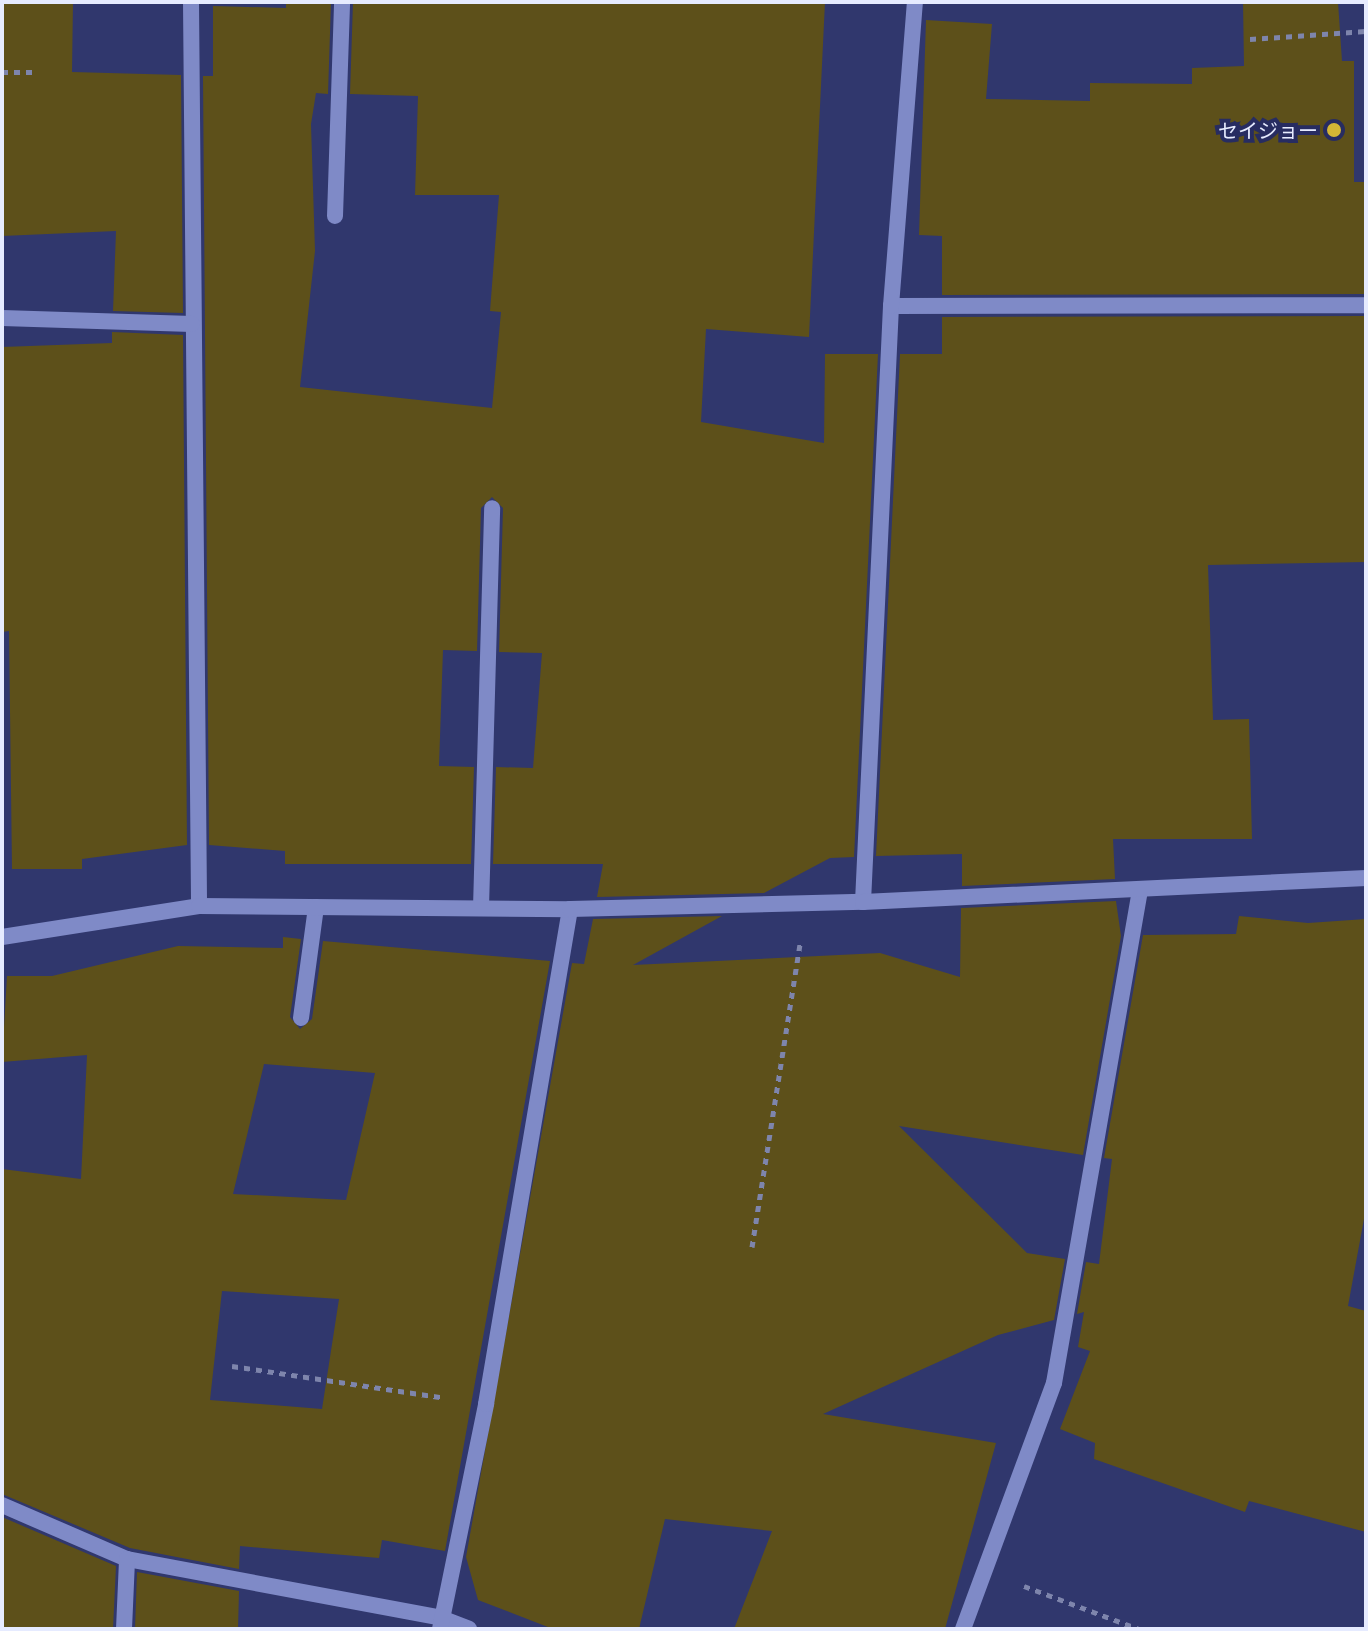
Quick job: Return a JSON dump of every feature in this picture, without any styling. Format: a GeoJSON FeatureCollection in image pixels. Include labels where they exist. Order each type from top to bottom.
{"type":"FeatureCollection","features":[{"type":"Feature","properties":{"kind":"street"},"geometry":{"type":"LineString","coordinates":[[191,2],[199,906]]}},
{"type":"Feature","properties":{"kind":"street"},"geometry":{"type":"LineString","coordinates":[[335,216],[342,2]]}},
{"type":"Feature","properties":{"kind":"street"},"geometry":{"type":"LineString","coordinates":[[863,902],[891,306],[915,2]]}},
{"type":"Feature","properties":{"kind":"street"},"geometry":{"type":"LineString","coordinates":[[891,306],[1366,305]]}},
{"type":"Feature","properties":{"kind":"street"},"geometry":{"type":"LineString","coordinates":[[2,318],[192,324]]}},
{"type":"Feature","properties":{"kind":"street"},"geometry":{"type":"LineString","coordinates":[[481,908],[492,508]]}},
{"type":"Feature","properties":{"kind":"street"},"geometry":{"type":"LineString","coordinates":[[2,937],[199,906],[570,909],[863,902],[1366,878]]}},
{"type":"Feature","properties":{"kind":"street"},"geometry":{"type":"LineString","coordinates":[[963,1629],[1054,1383],[1140,890]]}},
{"type":"Feature","properties":{"kind":"street"},"geometry":{"type":"LineString","coordinates":[[301,1018],[316,907]]}},
{"type":"Feature","properties":{"kind":"street"},"geometry":{"type":"LineString","coordinates":[[440,1624],[486,1404],[570,909]]}},
{"type":"Feature","properties":{"kind":"street"},"geometry":{"type":"LineString","coordinates":[[2,1505],[127,1559],[469,1629]]}},
{"type":"Feature","properties":{"kind":"street"},"geometry":{"type":"LineString","coordinates":[[124,1629],[127,1559]]}},
{"type":"Feature","properties":{"kind":"path"},"geometry":{"type":"LineString","coordinates":[[1250,39],[1366,31]]}},
{"type":"Feature","properties":{"kind":"path"},"geometry":{"type":"LineString","coordinates":[[2,72],[33,72]]}},
{"type":"Feature","properties":{"kind":"path"},"geometry":{"type":"LineString","coordinates":[[752,1247],[807,903]]}},
{"type":"Feature","properties":{"kind":"path"},"geometry":{"type":"LineString","coordinates":[[232,1366],[486,1404]]}},
{"type":"Feature","properties":{"kind":"path"},"geometry":{"type":"LineString","coordinates":[[984,1572],[1139,1629]]}},
{"type":"Feature","properties":{"kind":"building"},"geometry":{"type":"Polygon","coordinates":[[[2,2],[73,2],[72,72],[181,75],[183,313],[113,311],[116,231],[2,236],[2,2]]]}},
{"type":"Feature","properties":{"kind":"building"},"geometry":{"type":"Polygon","coordinates":[[[286,2],[331,2],[328,94],[316,93],[311,124],[315,251],[300,387],[492,408],[501,312],[490,311],[499,195],[415,195],[418,96],[350,94],[353,2],[825,2],[809,337],[706,329],[701,422],[824,443],[825,354],[878,354],[854,857],[830,858],[764,893],[597,897],[603,864],[493,864],[496,767],[533,768],[542,653],[499,652],[503,508],[492,497],[481,508],[477,651],[443,650],[439,766],[474,767],[471,864],[285,864],[285,851],[209,845],[203,76],[213,76],[213,6],[286,8],[286,2]]]}},
{"type":"Feature","properties":{"kind":"building"},"geometry":{"type":"Polygon","coordinates":[[[1243,2],[1338,2],[1342,61],[1354,61],[1354,182],[1366,182],[1366,294],[942,295],[942,236],[919,235],[926,20],[992,24],[986,99],[1090,101],[1090,83],[1192,84],[1192,68],[1244,66],[1243,2]]]}},
{"type":"Feature","properties":{"kind":"building"},"geometry":{"type":"Polygon","coordinates":[[[1366,316],[1366,562],[1208,565],[1213,720],[1249,719],[1252,839],[1113,839],[1115,879],[962,886],[962,854],[876,856],[900,354],[942,354],[942,317],[1366,316]]]}},
{"type":"Feature","properties":{"kind":"building"},"geometry":{"type":"Polygon","coordinates":[[[112,332],[183,335],[187,845],[82,859],[82,869],[12,869],[9,631],[2,632],[2,347],[112,343],[112,332]]]}},
{"type":"Feature","properties":{"kind":"building"},"geometry":{"type":"Polygon","coordinates":[[[1116,901],[1121,936],[1083,1155],[899,1126],[1027,1253],[1065,1259],[1054,1320],[998,1335],[823,1414],[996,1443],[945,1629],[734,1629],[772,1531],[665,1519],[639,1629],[553,1629],[478,1600],[466,1557],[572,963],[584,964],[593,919],[722,916],[633,965],[880,953],[960,977],[961,908],[1116,901]]]}},
{"type":"Feature","properties":{"kind":"building"},"geometry":{"type":"Polygon","coordinates":[[[1239,916],[1308,923],[1366,919],[1366,1208],[1348,1306],[1366,1311],[1366,1532],[1249,1501],[1245,1512],[1094,1459],[1095,1443],[1060,1429],[1090,1351],[1078,1347],[1084,1312],[1077,1314],[1086,1262],[1099,1264],[1112,1159],[1104,1158],[1143,935],[1236,934],[1239,916]]]}},
{"type":"Feature","properties":{"kind":"building"},"geometry":{"type":"Polygon","coordinates":[[[283,937],[301,939],[290,1017],[300,1029],[312,1019],[323,941],[550,961],[445,1551],[382,1540],[379,1558],[240,1546],[239,1569],[130,1548],[2,1494],[2,1169],[81,1179],[87,1055],[2,1062],[7,976],[52,976],[178,946],[283,948],[283,937]],[[264,1064],[233,1194],[346,1200],[375,1073],[264,1064]],[[222,1291],[210,1400],[322,1409],[339,1299],[222,1291]]]}},
{"type":"Feature","properties":{"kind":"building"},"geometry":{"type":"Polygon","coordinates":[[[2,1517],[116,1566],[113,1629],[2,1629],[2,1517]]]}},
{"type":"Feature","properties":{"kind":"building"},"geometry":{"type":"Polygon","coordinates":[[[137,1572],[239,1591],[238,1629],[135,1629],[137,1572]]]}},
{"type":"Feature","properties":{"kind":"place","name":"セイジョー"},"geometry":{"type":"Point","coordinates":[1334,130]}}]}
